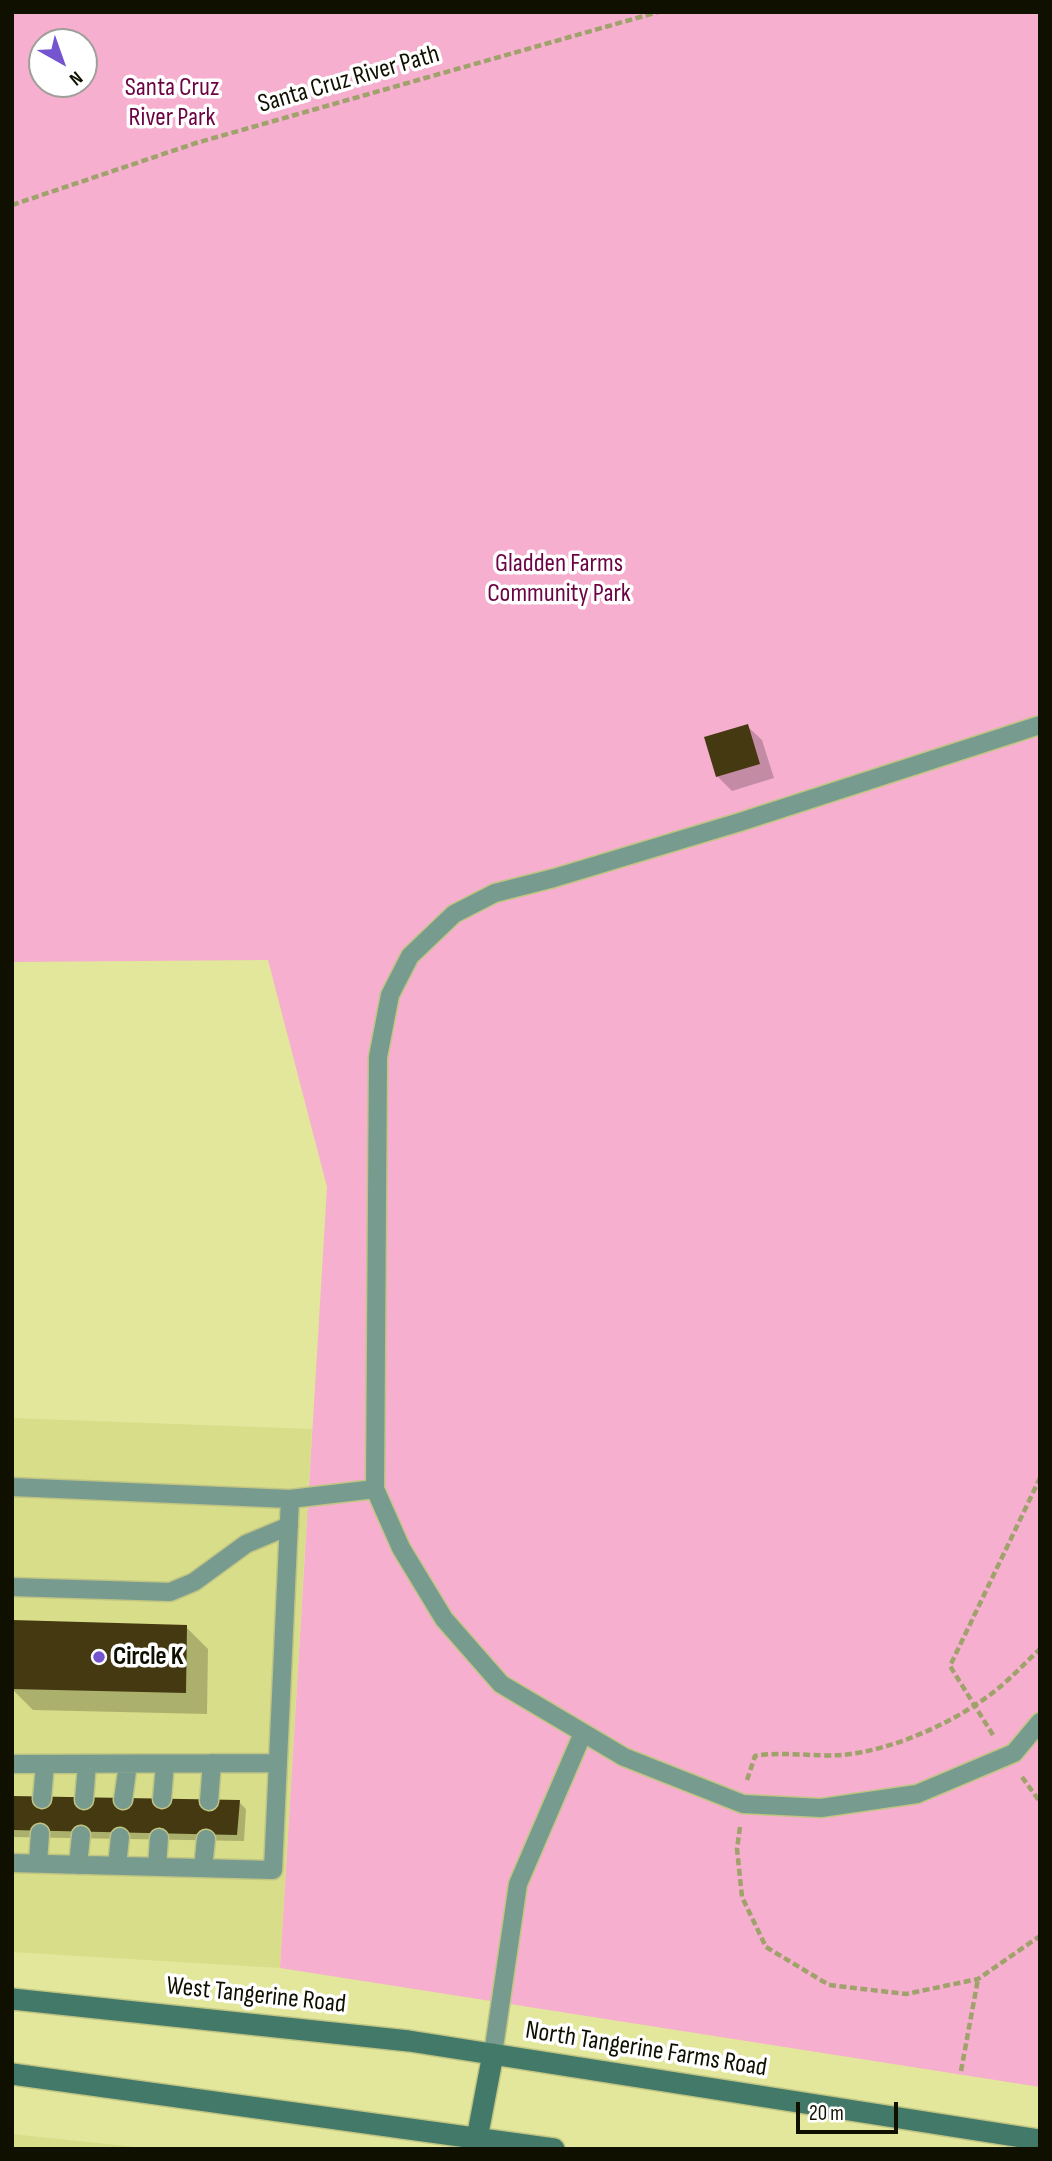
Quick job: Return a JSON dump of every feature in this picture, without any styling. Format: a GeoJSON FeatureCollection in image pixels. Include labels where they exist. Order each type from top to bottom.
{"type":"FeatureCollection","features":[{"type":"Feature","properties":{"kind":"main road","name":"West Tangerine Road"},"geometry":{"type":"LineString","coordinates":[[12,1999],[409,2041],[493,2054]]}},
{"type":"Feature","properties":{"kind":"main road","name":"North Tangerine Farms Road"},"geometry":{"type":"LineString","coordinates":[[493,2054],[1040,2140]]}},
{"type":"Feature","properties":{"kind":"main road"},"geometry":{"type":"LineString","coordinates":[[476,2143],[493,2054]]}},
{"type":"Feature","properties":{"kind":"main road"},"geometry":{"type":"LineString","coordinates":[[12,2074],[476,2143],[554,2149]]}},
{"type":"Feature","properties":{"kind":"lane"},"geometry":{"type":"LineString","coordinates":[[1040,724],[740,822],[495,893],[454,914],[410,956],[390,995],[378,1057],[375,1489],[401,1548],[444,1619],[502,1684],[624,1757],[743,1804],[821,1808],[917,1794],[1014,1753],[1040,1722]]}},
{"type":"Feature","properties":{"kind":"lane"},"geometry":{"type":"LineString","coordinates":[[12,1488],[290,1499],[375,1489]]}},
{"type":"Feature","properties":{"kind":"lane"},"geometry":{"type":"LineString","coordinates":[[12,1863],[273,1870],[290,1499]]}},
{"type":"Feature","properties":{"kind":"lane"},"geometry":{"type":"LineString","coordinates":[[12,1587],[170,1592],[194,1582],[246,1544],[289,1526]]}},
{"type":"Feature","properties":{"kind":"lane"},"geometry":{"type":"LineString","coordinates":[[493,2054],[518,1884],[583,1733]]}},
{"type":"Feature","properties":{"kind":"lane"},"geometry":{"type":"LineString","coordinates":[[209,1801],[212,1763]]}},
{"type":"Feature","properties":{"kind":"lane"},"geometry":{"type":"LineString","coordinates":[[12,1764],[278,1763]]}},
{"type":"Feature","properties":{"kind":"lane"},"geometry":{"type":"LineString","coordinates":[[42,1799],[45,1764]]}},
{"type":"Feature","properties":{"kind":"lane"},"geometry":{"type":"LineString","coordinates":[[84,1800],[87,1764]]}},
{"type":"Feature","properties":{"kind":"lane"},"geometry":{"type":"LineString","coordinates":[[124,1800],[128,1764]]}},
{"type":"Feature","properties":{"kind":"lane"},"geometry":{"type":"LineString","coordinates":[[162,1799],[165,1764]]}},
{"type":"Feature","properties":{"kind":"lane"},"geometry":{"type":"LineString","coordinates":[[38,1863],[40,1833]]}},
{"type":"Feature","properties":{"kind":"lane"},"geometry":{"type":"LineString","coordinates":[[78,1865],[81,1835]]}},
{"type":"Feature","properties":{"kind":"lane"},"geometry":{"type":"LineString","coordinates":[[117,1866],[120,1837]]}},
{"type":"Feature","properties":{"kind":"lane"},"geometry":{"type":"LineString","coordinates":[[157,1867],[159,1838]]}},
{"type":"Feature","properties":{"kind":"lane"},"geometry":{"type":"LineString","coordinates":[[203,1868],[205,1839]]}},
{"type":"Feature","properties":{"kind":"path","name":"Santa Cruz River Path"},"geometry":{"type":"LineString","coordinates":[[12,205],[196,143],[658,12]]}},
{"type":"Feature","properties":{"kind":"path"},"geometry":{"type":"LineString","coordinates":[[1040,1478],[950,1666],[1006,1756],[1040,1802]]}},
{"type":"Feature","properties":{"kind":"path"},"geometry":{"type":"LineString","coordinates":[[1040,1648],[1000,1687],[922,1735],[868,1751],[843,1755],[755,1756],[748,1771],[737,1849],[742,1897],[766,1947],[829,1985],[906,1994],[978,1979],[1040,1936]]}},
{"type":"Feature","properties":{"kind":"path"},"geometry":{"type":"LineString","coordinates":[[961,2071],[978,1979]]}},
{"type":"Feature","properties":{"kind":"shaded area"},"geometry":{"type":"Polygon","coordinates":[[[12,1418],[312,1429],[280,1968],[12,1952],[12,1418]]]}},
{"type":"Feature","properties":{"kind":"shaded area"},"geometry":{"type":"Polygon","coordinates":[[[12,2134],[154,2149],[12,2149],[12,2134]]]}},
{"type":"Feature","properties":{"kind":"green space","name":"Gladden Farms Community Park"},"geometry":{"type":"Polygon","coordinates":[[[12,12],[1040,12],[1040,2087],[280,1968],[327,1187],[268,960],[12,962],[12,12]]]}},
{"type":"Feature","properties":{"kind":"building"},"geometry":{"type":"Polygon","coordinates":[[[748,724],[760,764],[716,777],[704,737],[748,724]]]}},
{"type":"Feature","properties":{"kind":"building","name":"Circle K"},"geometry":{"type":"Polygon","coordinates":[[[12,1620],[187,1625],[186,1693],[12,1689],[12,1620]]]}},
{"type":"Feature","properties":{"kind":"building"},"geometry":{"type":"Polygon","coordinates":[[[12,1796],[240,1800],[237,1835],[12,1830],[12,1796]]]}},
{"type":"Feature","properties":{"kind":"place","name":"Circle K"},"geometry":{"type":"Point","coordinates":[99,1657]}},
{"type":"Feature","properties":{"kind":"park label","name":"Santa Cruz River Park"},"geometry":{"type":"Point","coordinates":[172,103]}}]}
